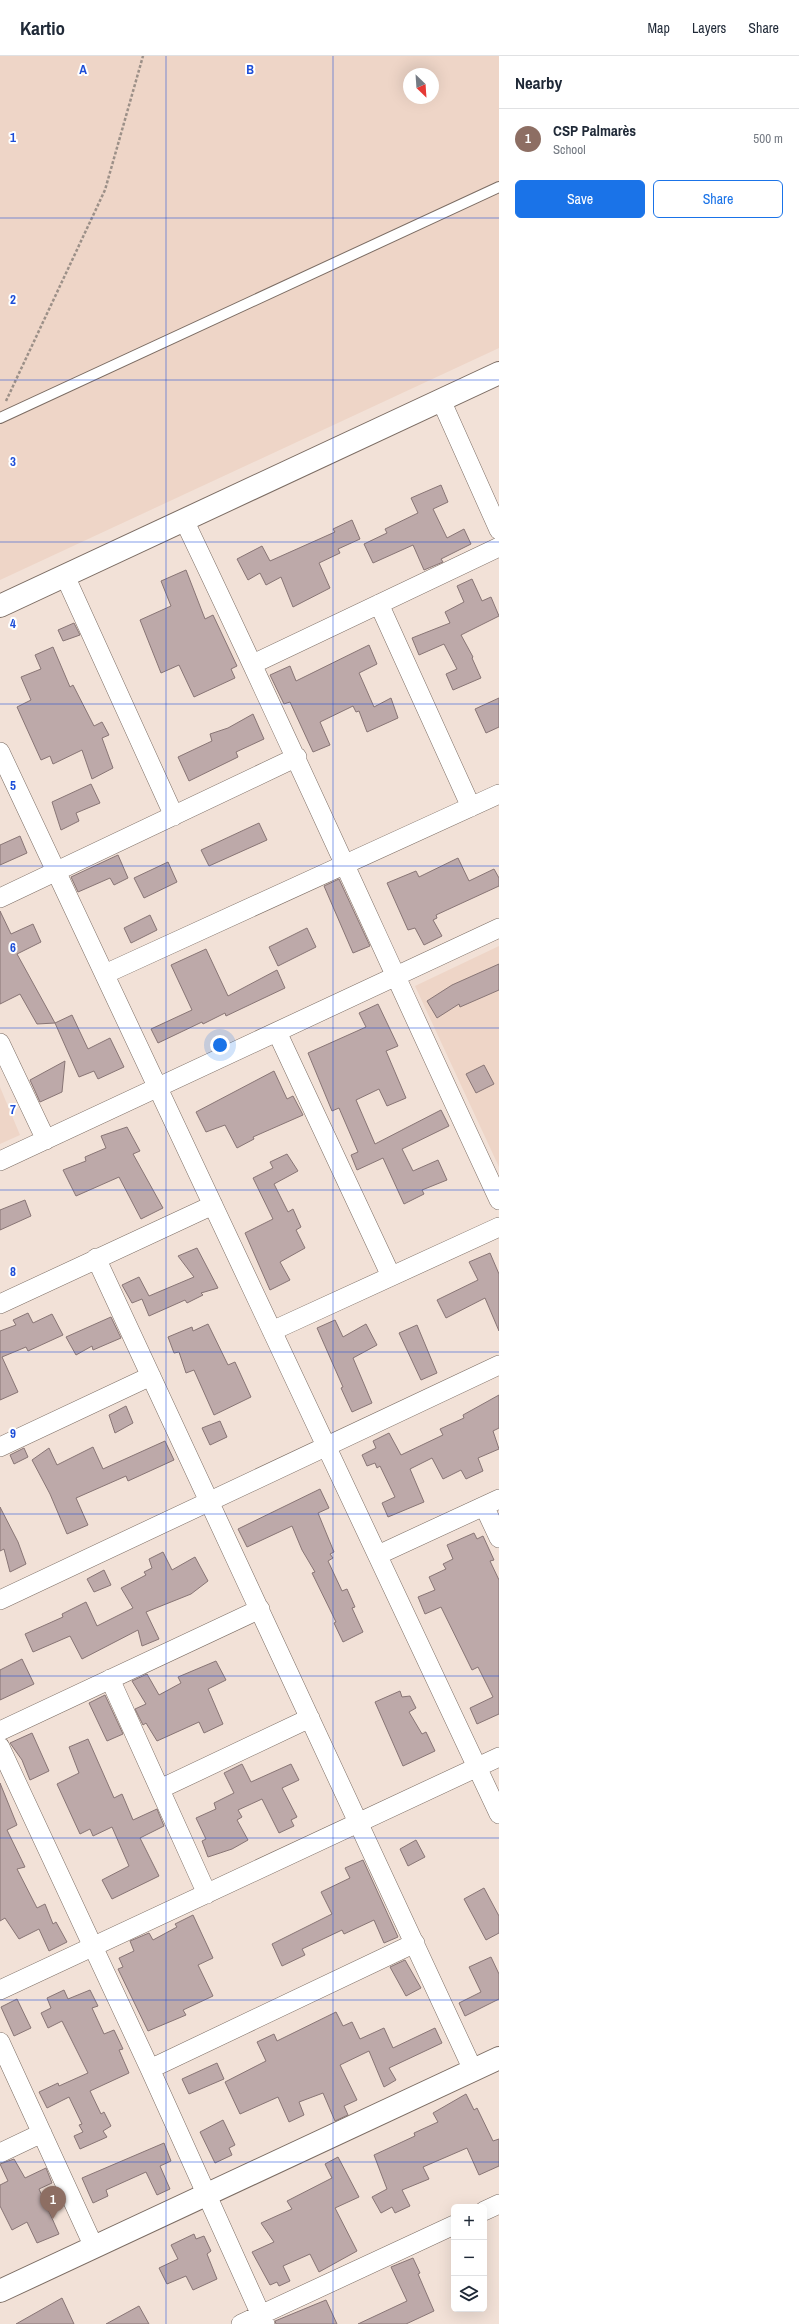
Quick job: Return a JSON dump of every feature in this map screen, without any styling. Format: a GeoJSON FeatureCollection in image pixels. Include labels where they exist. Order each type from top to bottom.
{"type":"FeatureCollection","features":[{"type":"Feature","properties":{"kind":"street"},"geometry":{"type":"LineString","coordinates":[[0,606],[499,373]]}},
{"type":"Feature","properties":{"kind":"street"},"geometry":{"type":"LineString","coordinates":[[441,400],[499,530]]}},
{"type":"Feature","properties":{"kind":"street"},"geometry":{"type":"LineString","coordinates":[[184,520],[297,757],[395,977],[499,1200]]}},
{"type":"Feature","properties":{"kind":"street"},"geometry":{"type":"LineString","coordinates":[[253,664],[499,546]]}},
{"type":"Feature","properties":{"kind":"street"},"geometry":{"type":"LineString","coordinates":[[65,576],[174,816]]}},
{"type":"Feature","properties":{"kind":"street"},"geometry":{"type":"LineString","coordinates":[[379,604],[471,807]]}},
{"type":"Feature","properties":{"kind":"street"},"geometry":{"type":"LineString","coordinates":[[0,752],[6,778],[56,872],[499,1814]]}},
{"type":"Feature","properties":{"kind":"street"},"geometry":{"type":"LineString","coordinates":[[0,898],[297,757]]}},
{"type":"Feature","properties":{"kind":"street"},"geometry":{"type":"LineString","coordinates":[[104,974],[499,794]]}},
{"type":"Feature","properties":{"kind":"street"},"geometry":{"type":"LineString","coordinates":[[0,1161],[499,928]]}},
{"type":"Feature","properties":{"kind":"street"},"geometry":{"type":"LineString","coordinates":[[277,1032],[391,1276]]}},
{"type":"Feature","properties":{"kind":"street"},"geometry":{"type":"LineString","coordinates":[[0,1043],[46,1140]]}},
{"type":"Feature","properties":{"kind":"street"},"geometry":{"type":"LineString","coordinates":[[0,1304],[96,1258],[213,1205]]}},
{"type":"Feature","properties":{"kind":"street"},"geometry":{"type":"LineString","coordinates":[[272,1331],[499,1227]]}},
{"type":"Feature","properties":{"kind":"street"},"geometry":{"type":"LineString","coordinates":[[96,1258],[473,2070]]}},
{"type":"Feature","properties":{"kind":"street"},"geometry":{"type":"LineString","coordinates":[[0,1600],[327,1448],[499,1365]]}},
{"type":"Feature","properties":{"kind":"street"},"geometry":{"type":"LineString","coordinates":[[0,1447],[151,1376]]}},
{"type":"Feature","properties":{"kind":"street"},"geometry":{"type":"LineString","coordinates":[[378,1555],[491,1503],[499,1538]]}},
{"type":"Feature","properties":{"kind":"street"},"geometry":{"type":"LineString","coordinates":[[0,1731],[260,1609]]}},
{"type":"Feature","properties":{"kind":"street"},"geometry":{"type":"LineString","coordinates":[[110,1679],[207,1894]]}},
{"type":"Feature","properties":{"kind":"street"},"geometry":{"type":"LineString","coordinates":[[160,1790],[310,1718]]}},
{"type":"Feature","properties":{"kind":"street"},"geometry":{"type":"LineString","coordinates":[[0,1747],[150,2070],[263,2319]]}},
{"type":"Feature","properties":{"kind":"street"},"geometry":{"type":"LineString","coordinates":[[0,1990],[499,1757]]}},
{"type":"Feature","properties":{"kind":"street"},"geometry":{"type":"LineString","coordinates":[[150,2070],[415,1943]]}},
{"type":"Feature","properties":{"kind":"street"},"geometry":{"type":"LineString","coordinates":[[0,2042],[94,2247]]}},
{"type":"Feature","properties":{"kind":"street"},"geometry":{"type":"LineString","coordinates":[[0,2291],[499,2058]]}},
{"type":"Feature","properties":{"kind":"street"},"geometry":{"type":"LineString","coordinates":[[0,2153],[42,2133]]}},
{"type":"Feature","properties":{"kind":"street"},"geometry":{"type":"LineString","coordinates":[[487,2210],[499,2204]]}},
{"type":"Feature","properties":{"kind":"street"},"geometry":{"type":"LineString","coordinates":[[241,2324],[263,2319],[451,2226]]}},
{"type":"Feature","properties":{"kind":"lane"},"geometry":{"type":"LineString","coordinates":[[0,418],[499,187]]}},
{"type":"Feature","properties":{"kind":"path"},"geometry":{"type":"LineString","coordinates":[[3,407],[106,190],[143,56]]}},
{"type":"Feature","properties":{"kind":"shaded area"},"geometry":{"type":"Polygon","coordinates":[[[0,56],[499,56],[499,348],[0,580],[0,56]]]}},
{"type":"Feature","properties":{"kind":"shaded area"},"geometry":{"type":"Polygon","coordinates":[[[499,946],[499,1167],[415,986],[499,946]]]}},
{"type":"Feature","properties":{"kind":"shaded area"},"geometry":{"type":"Polygon","coordinates":[[[0,1087],[20,1135],[0,1144],[0,1087]]]}},
{"type":"Feature","properties":{"kind":"building"},"geometry":{"type":"Polygon","coordinates":[[[441,485],[448,502],[433,509],[447,538],[464,529],[471,544],[441,559],[443,562],[424,570],[413,545],[373,563],[364,544],[387,533],[385,529],[418,513],[411,498],[441,485]]]}},
{"type":"Feature","properties":{"kind":"building"},"geometry":{"type":"Polygon","coordinates":[[[352,520],[360,539],[338,549],[340,553],[319,563],[330,588],[293,607],[281,577],[266,585],[260,573],[248,580],[237,559],[262,546],[270,561],[335,532],[333,529],[352,520]]]}},
{"type":"Feature","properties":{"kind":"building"},"geometry":{"type":"Polygon","coordinates":[[[186,570],[205,619],[213,615],[237,666],[231,669],[235,678],[194,697],[179,665],[161,673],[140,620],[171,606],[161,581],[186,570]]]}},
{"type":"Feature","properties":{"kind":"building"},"geometry":{"type":"Polygon","coordinates":[[[472,579],[482,601],[491,597],[499,616],[461,635],[473,657],[472,658],[481,678],[453,690],[446,674],[457,669],[444,644],[419,655],[412,638],[450,623],[445,612],[464,602],[457,586],[472,579]]]}},
{"type":"Feature","properties":{"kind":"building"},"geometry":{"type":"Polygon","coordinates":[[[74,623],[80,635],[63,641],[58,630],[74,623]]]}},
{"type":"Feature","properties":{"kind":"building"},"geometry":{"type":"Polygon","coordinates":[[[369,645],[377,664],[359,673],[374,707],[391,698],[398,718],[367,732],[359,711],[356,712],[353,706],[320,722],[330,745],[313,752],[290,702],[284,704],[270,675],[290,666],[296,681],[369,645]]]}},
{"type":"Feature","properties":{"kind":"building"},"geometry":{"type":"Polygon","coordinates":[[[53,647],[70,687],[73,685],[94,726],[102,722],[109,735],[102,738],[113,768],[92,779],[82,750],[53,764],[50,756],[41,760],[17,707],[31,700],[21,677],[41,669],[35,655],[53,647]]]}},
{"type":"Feature","properties":{"kind":"building"},"geometry":{"type":"Polygon","coordinates":[[[499,698],[499,727],[486,733],[475,709],[499,698]]]}},
{"type":"Feature","properties":{"kind":"building"},"geometry":{"type":"Polygon","coordinates":[[[253,714],[264,739],[236,752],[238,757],[189,781],[178,757],[212,741],[210,734],[228,728],[253,714]]]}},
{"type":"Feature","properties":{"kind":"building"},"geometry":{"type":"Polygon","coordinates":[[[91,784],[100,803],[76,813],[79,821],[61,830],[52,802],[91,784]]]}},
{"type":"Feature","properties":{"kind":"building"},"geometry":{"type":"Polygon","coordinates":[[[259,823],[267,840],[209,866],[201,850],[259,823]]]}},
{"type":"Feature","properties":{"kind":"building"},"geometry":{"type":"Polygon","coordinates":[[[20,836],[27,853],[0,865],[0,845],[20,836]]]}},
{"type":"Feature","properties":{"kind":"building"},"geometry":{"type":"Polygon","coordinates":[[[118,855],[128,878],[114,885],[110,878],[78,892],[71,877],[118,855]]]}},
{"type":"Feature","properties":{"kind":"building"},"geometry":{"type":"Polygon","coordinates":[[[458,858],[469,881],[494,869],[499,878],[499,886],[436,915],[437,918],[433,920],[442,936],[424,945],[415,928],[408,930],[387,883],[416,871],[419,877],[458,858]]]}},
{"type":"Feature","properties":{"kind":"building"},"geometry":{"type":"Polygon","coordinates":[[[168,862],[177,882],[144,898],[134,878],[168,862]]]}},
{"type":"Feature","properties":{"kind":"building"},"geometry":{"type":"Polygon","coordinates":[[[339,879],[370,946],[353,953],[324,886],[339,879]]]}},
{"type":"Feature","properties":{"kind":"building"},"geometry":{"type":"Polygon","coordinates":[[[0,911],[11,934],[33,924],[41,942],[17,954],[55,1023],[37,1024],[20,994],[0,1004],[0,911]]]}},
{"type":"Feature","properties":{"kind":"building"},"geometry":{"type":"Polygon","coordinates":[[[150,915],[157,930],[131,943],[124,928],[150,915]]]}},
{"type":"Feature","properties":{"kind":"building"},"geometry":{"type":"Polygon","coordinates":[[[307,928],[316,947],[278,966],[269,947],[307,928]]]}},
{"type":"Feature","properties":{"kind":"building"},"geometry":{"type":"Polygon","coordinates":[[[206,949],[228,996],[277,970],[285,988],[226,1016],[225,1013],[203,1024],[202,1022],[158,1043],[151,1029],[192,1010],[171,965],[206,949]]]}},
{"type":"Feature","properties":{"kind":"building"},"geometry":{"type":"Polygon","coordinates":[[[499,964],[499,990],[460,1007],[459,1004],[437,1018],[427,1001],[452,985],[499,964]]]}},
{"type":"Feature","properties":{"kind":"building"},"geometry":{"type":"Polygon","coordinates":[[[378,1004],[398,1046],[386,1051],[406,1098],[387,1106],[379,1089],[356,1100],[375,1144],[441,1110],[449,1126],[402,1149],[413,1171],[438,1160],[447,1180],[422,1190],[424,1194],[404,1204],[383,1158],[357,1170],[351,1155],[358,1152],[339,1108],[332,1111],[308,1053],[366,1027],[359,1013],[378,1004]]]}},
{"type":"Feature","properties":{"kind":"building"},"geometry":{"type":"Polygon","coordinates":[[[72,1015],[88,1049],[110,1038],[124,1067],[98,1079],[94,1071],[79,1077],[55,1023],[72,1015]]]}},
{"type":"Feature","properties":{"kind":"building"},"geometry":{"type":"Polygon","coordinates":[[[65,1061],[62,1092],[40,1102],[30,1080],[65,1061]]]}},
{"type":"Feature","properties":{"kind":"building"},"geometry":{"type":"Polygon","coordinates":[[[484,1065],[494,1084],[476,1093],[466,1074],[484,1065]]]}},
{"type":"Feature","properties":{"kind":"building"},"geometry":{"type":"Polygon","coordinates":[[[274,1071],[287,1099],[293,1096],[303,1115],[253,1137],[254,1139],[237,1148],[225,1125],[206,1132],[196,1112],[274,1071]]]}},
{"type":"Feature","properties":{"kind":"building"},"geometry":{"type":"Polygon","coordinates":[[[127,1127],[140,1151],[133,1154],[163,1208],[141,1219],[119,1177],[76,1196],[63,1170],[86,1161],[85,1157],[106,1148],[101,1136],[127,1127]]]}},
{"type":"Feature","properties":{"kind":"building"},"geometry":{"type":"Polygon","coordinates":[[[287,1154],[298,1171],[274,1184],[288,1212],[293,1209],[301,1227],[296,1230],[305,1248],[280,1262],[290,1280],[270,1290],[245,1233],[273,1219],[253,1178],[273,1168],[270,1162],[287,1154]]]}},
{"type":"Feature","properties":{"kind":"building"},"geometry":{"type":"Polygon","coordinates":[[[25,1200],[31,1216],[0,1230],[0,1210],[25,1200]]]}},
{"type":"Feature","properties":{"kind":"building"},"geometry":{"type":"Polygon","coordinates":[[[197,1248],[218,1288],[201,1293],[203,1295],[187,1303],[185,1300],[149,1316],[142,1299],[132,1303],[122,1285],[139,1277],[149,1296],[194,1277],[178,1256],[197,1248]]]}},
{"type":"Feature","properties":{"kind":"building"},"geometry":{"type":"Polygon","coordinates":[[[490,1253],[499,1274],[499,1331],[485,1298],[446,1318],[437,1300],[478,1280],[469,1262],[490,1253]]]}},
{"type":"Feature","properties":{"kind":"building"},"geometry":{"type":"Polygon","coordinates":[[[28,1313],[33,1323],[52,1314],[63,1335],[28,1351],[26,1347],[2,1357],[18,1392],[0,1400],[0,1331],[16,1325],[13,1320],[28,1313]]]}},
{"type":"Feature","properties":{"kind":"building"},"geometry":{"type":"Polygon","coordinates":[[[111,1317],[121,1338],[93,1350],[92,1346],[76,1355],[66,1337],[111,1317]]]}},
{"type":"Feature","properties":{"kind":"building"},"geometry":{"type":"Polygon","coordinates":[[[335,1320],[343,1337],[366,1324],[377,1345],[353,1358],[372,1403],[352,1412],[341,1388],[343,1387],[317,1328],[335,1320]]]}},
{"type":"Feature","properties":{"kind":"building"},"geometry":{"type":"Polygon","coordinates":[[[208,1324],[228,1365],[235,1362],[251,1397],[214,1415],[194,1370],[186,1373],[179,1352],[174,1353],[168,1337],[192,1327],[193,1331],[208,1324]]]}},
{"type":"Feature","properties":{"kind":"building"},"geometry":{"type":"Polygon","coordinates":[[[417,1325],[437,1373],[421,1380],[399,1333],[417,1325]]]}},
{"type":"Feature","properties":{"kind":"building"},"geometry":{"type":"Polygon","coordinates":[[[499,1395],[499,1428],[493,1431],[499,1449],[478,1458],[483,1471],[466,1479],[461,1470],[443,1479],[432,1458],[410,1469],[424,1502],[388,1517],[382,1503],[395,1497],[380,1466],[377,1468],[375,1463],[367,1466],[362,1455],[376,1448],[373,1441],[389,1433],[401,1455],[443,1435],[440,1429],[464,1418],[463,1415],[499,1395]]]}},
{"type":"Feature","properties":{"kind":"building"},"geometry":{"type":"Polygon","coordinates":[[[126,1406],[133,1423],[115,1433],[109,1415],[126,1406]]]}},
{"type":"Feature","properties":{"kind":"building"},"geometry":{"type":"Polygon","coordinates":[[[220,1421],[227,1437],[210,1445],[202,1428],[220,1421]]]}},
{"type":"Feature","properties":{"kind":"building"},"geometry":{"type":"Polygon","coordinates":[[[165,1441],[174,1460],[128,1481],[126,1476],[76,1498],[88,1525],[67,1534],[50,1494],[32,1460],[49,1448],[57,1465],[93,1447],[103,1469],[165,1441]]]}},
{"type":"Feature","properties":{"kind":"building"},"geometry":{"type":"Polygon","coordinates":[[[24,1448],[28,1457],[14,1464],[10,1455],[24,1448]]]}},
{"type":"Feature","properties":{"kind":"building"},"geometry":{"type":"Polygon","coordinates":[[[320,1489],[329,1508],[318,1513],[334,1552],[330,1554],[333,1558],[328,1561],[342,1591],[347,1589],[355,1607],[352,1608],[363,1632],[343,1642],[334,1623],[336,1622],[312,1573],[315,1572],[302,1550],[292,1526],[247,1547],[238,1529],[320,1489]]]}},
{"type":"Feature","properties":{"kind":"building"},"geometry":{"type":"Polygon","coordinates":[[[0,1507],[18,1542],[26,1564],[10,1572],[4,1549],[0,1551],[0,1507]]]}},
{"type":"Feature","properties":{"kind":"building"},"geometry":{"type":"Polygon","coordinates":[[[474,1533],[477,1539],[483,1536],[494,1560],[490,1561],[499,1580],[499,1714],[477,1724],[470,1708],[493,1697],[478,1667],[472,1670],[441,1607],[425,1614],[418,1597],[435,1590],[429,1577],[446,1569],[443,1564],[453,1559],[447,1545],[474,1533]]]}},
{"type":"Feature","properties":{"kind":"building"},"geometry":{"type":"Polygon","coordinates":[[[163,1552],[172,1570],[195,1557],[208,1581],[191,1594],[146,1612],[159,1639],[142,1646],[138,1630],[82,1659],[70,1636],[33,1652],[25,1634],[63,1617],[62,1614],[86,1602],[97,1626],[133,1608],[121,1588],[146,1575],[144,1572],[152,1568],[149,1559],[163,1552]]]}},
{"type":"Feature","properties":{"kind":"building"},"geometry":{"type":"Polygon","coordinates":[[[104,1570],[111,1585],[94,1592],[87,1579],[104,1570]]]}},
{"type":"Feature","properties":{"kind":"building"},"geometry":{"type":"Polygon","coordinates":[[[22,1659],[34,1684],[0,1700],[0,1670],[22,1659]]]}},
{"type":"Feature","properties":{"kind":"building"},"geometry":{"type":"Polygon","coordinates":[[[216,1661],[226,1680],[208,1689],[223,1724],[204,1733],[199,1722],[157,1741],[146,1723],[143,1725],[135,1709],[146,1704],[132,1681],[147,1674],[159,1695],[181,1683],[178,1677],[216,1661]]]}},
{"type":"Feature","properties":{"kind":"building"},"geometry":{"type":"Polygon","coordinates":[[[400,1691],[402,1697],[410,1696],[416,1708],[409,1712],[422,1734],[426,1732],[435,1751],[403,1766],[375,1702],[400,1691]]]}},
{"type":"Feature","properties":{"kind":"building"},"geometry":{"type":"Polygon","coordinates":[[[105,1695],[123,1734],[107,1741],[89,1703],[105,1695]]]}},
{"type":"Feature","properties":{"kind":"building"},"geometry":{"type":"Polygon","coordinates":[[[32,1733],[49,1771],[30,1780],[22,1760],[10,1743],[32,1733]]]}},
{"type":"Feature","properties":{"kind":"building"},"geometry":{"type":"Polygon","coordinates":[[[88,1739],[114,1798],[122,1794],[133,1820],[157,1809],[164,1826],[140,1838],[159,1876],[112,1899],[102,1880],[129,1866],[112,1827],[93,1836],[90,1829],[80,1834],[57,1784],[79,1773],[69,1747],[88,1739]]]}},
{"type":"Feature","properties":{"kind":"building"},"geometry":{"type":"Polygon","coordinates":[[[242,1764],[251,1782],[291,1764],[299,1780],[282,1788],[297,1817],[291,1820],[294,1826],[279,1833],[262,1799],[238,1810],[242,1817],[237,1820],[248,1840],[232,1849],[208,1857],[202,1841],[206,1839],[196,1818],[216,1809],[214,1803],[234,1793],[224,1773],[242,1764]]]}},
{"type":"Feature","properties":{"kind":"building"},"geometry":{"type":"Polygon","coordinates":[[[0,1783],[17,1825],[7,1830],[25,1867],[17,1869],[37,1908],[45,1904],[53,1924],[56,1922],[67,1942],[49,1951],[39,1929],[19,1939],[5,1918],[0,1921],[0,1783]]]}},
{"type":"Feature","properties":{"kind":"building"},"geometry":{"type":"Polygon","coordinates":[[[416,1840],[425,1857],[408,1866],[400,1849],[416,1840]]]}},
{"type":"Feature","properties":{"kind":"building"},"geometry":{"type":"Polygon","coordinates":[[[363,1860],[398,1937],[384,1943],[374,1920],[344,1934],[342,1930],[302,1949],[305,1955],[282,1966],[272,1944],[332,1914],[321,1892],[350,1878],[345,1868],[363,1860]]]}},
{"type":"Feature","properties":{"kind":"building"},"geometry":{"type":"Polygon","coordinates":[[[484,1888],[499,1916],[499,1933],[486,1940],[464,1899],[484,1888]]]}},
{"type":"Feature","properties":{"kind":"building"},"geometry":{"type":"Polygon","coordinates":[[[193,1915],[213,1958],[198,1965],[213,1996],[183,2010],[186,2015],[148,2031],[118,1969],[123,1967],[119,1958],[134,1951],[130,1941],[149,1933],[153,1940],[177,1927],[175,1924],[193,1915]]]}},
{"type":"Feature","properties":{"kind":"building"},"geometry":{"type":"Polygon","coordinates":[[[491,1957],[499,1974],[499,1999],[465,2016],[459,2003],[481,1992],[469,1967],[491,1957]]]}},
{"type":"Feature","properties":{"kind":"building"},"geometry":{"type":"Polygon","coordinates":[[[405,1960],[421,1988],[406,1996],[390,1967],[405,1960]]]}},
{"type":"Feature","properties":{"kind":"building"},"geometry":{"type":"Polygon","coordinates":[[[64,1990],[68,1999],[90,1990],[98,2006],[92,2008],[104,2034],[114,2030],[123,2049],[119,2050],[129,2073],[90,2091],[101,2114],[104,2112],[111,2126],[103,2131],[107,2137],[80,2149],[74,2136],[83,2132],[79,2125],[82,2124],[69,2097],[47,2108],[39,2092],[58,2083],[59,2086],[88,2073],[62,2021],[48,2028],[41,2013],[51,2008],[47,1998],[64,1990]]]}},
{"type":"Feature","properties":{"kind":"building"},"geometry":{"type":"Polygon","coordinates":[[[17,1999],[31,2028],[14,2036],[1,2007],[17,1999]]]}},
{"type":"Feature","properties":{"kind":"building"},"geometry":{"type":"Polygon","coordinates":[[[336,2012],[343,2026],[352,2022],[360,2039],[384,2028],[393,2048],[435,2028],[442,2043],[389,2068],[396,2080],[384,2087],[369,2051],[340,2065],[357,2100],[344,2106],[348,2115],[335,2121],[323,2093],[299,2102],[304,2115],[289,2122],[278,2097],[240,2114],[225,2082],[266,2061],[257,2042],[274,2034],[277,2041],[336,2012]]]}},
{"type":"Feature","properties":{"kind":"building"},"geometry":{"type":"Polygon","coordinates":[[[217,2063],[224,2079],[189,2094],[182,2079],[217,2063]]]}},
{"type":"Feature","properties":{"kind":"building"},"geometry":{"type":"Polygon","coordinates":[[[466,2094],[474,2110],[477,2108],[493,2141],[499,2139],[499,2166],[479,2175],[467,2148],[423,2167],[429,2179],[402,2190],[410,2206],[395,2213],[392,2207],[381,2213],[372,2197],[387,2189],[374,2155],[415,2136],[414,2133],[438,2122],[433,2113],[466,2094]]]}},
{"type":"Feature","properties":{"kind":"building"},"geometry":{"type":"Polygon","coordinates":[[[223,2120],[235,2145],[229,2148],[232,2155],[215,2163],[200,2132],[223,2120]]]}},
{"type":"Feature","properties":{"kind":"building"},"geometry":{"type":"Polygon","coordinates":[[[164,2143],[171,2161],[160,2166],[170,2189],[157,2195],[146,2172],[106,2190],[108,2196],[93,2203],[82,2178],[164,2143]]]}},
{"type":"Feature","properties":{"kind":"building"},"geometry":{"type":"Polygon","coordinates":[[[338,2157],[359,2197],[335,2208],[357,2251],[319,2272],[310,2254],[283,2266],[290,2281],[279,2286],[277,2282],[270,2285],[252,2252],[274,2242],[261,2223],[292,2209],[287,2201],[332,2178],[325,2164],[338,2157]]]}},
{"type":"Feature","properties":{"kind":"building"},"geometry":{"type":"Polygon","coordinates":[[[14,2159],[25,2178],[46,2168],[52,2183],[39,2189],[59,2234],[37,2243],[27,2222],[12,2230],[0,2206],[0,2185],[8,2181],[0,2164],[14,2159]]]}},
{"type":"Feature","properties":{"kind":"building"},"geometry":{"type":"Polygon","coordinates":[[[194,2234],[196,2239],[204,2236],[211,2251],[207,2254],[217,2279],[193,2290],[186,2276],[167,2284],[159,2268],[178,2259],[171,2245],[194,2234]]]}},
{"type":"Feature","properties":{"kind":"building"},"geometry":{"type":"Polygon","coordinates":[[[413,2258],[420,2273],[418,2274],[434,2311],[406,2324],[358,2324],[407,2301],[391,2267],[413,2258]]]}},
{"type":"Feature","properties":{"kind":"building"},"geometry":{"type":"Polygon","coordinates":[[[62,2298],[74,2324],[16,2324],[62,2298]]]}},
{"type":"Feature","properties":{"kind":"building"},"geometry":{"type":"Polygon","coordinates":[[[326,2300],[337,2324],[276,2324],[275,2321],[326,2300]]]}},
{"type":"Feature","properties":{"kind":"building"},"geometry":{"type":"Polygon","coordinates":[[[139,2306],[149,2324],[106,2324],[139,2306]]]}},
{"type":"Feature","properties":{"kind":"place","name":"CSP Palmarès"},"geometry":{"type":"Point","coordinates":[53,2219]}}]}
